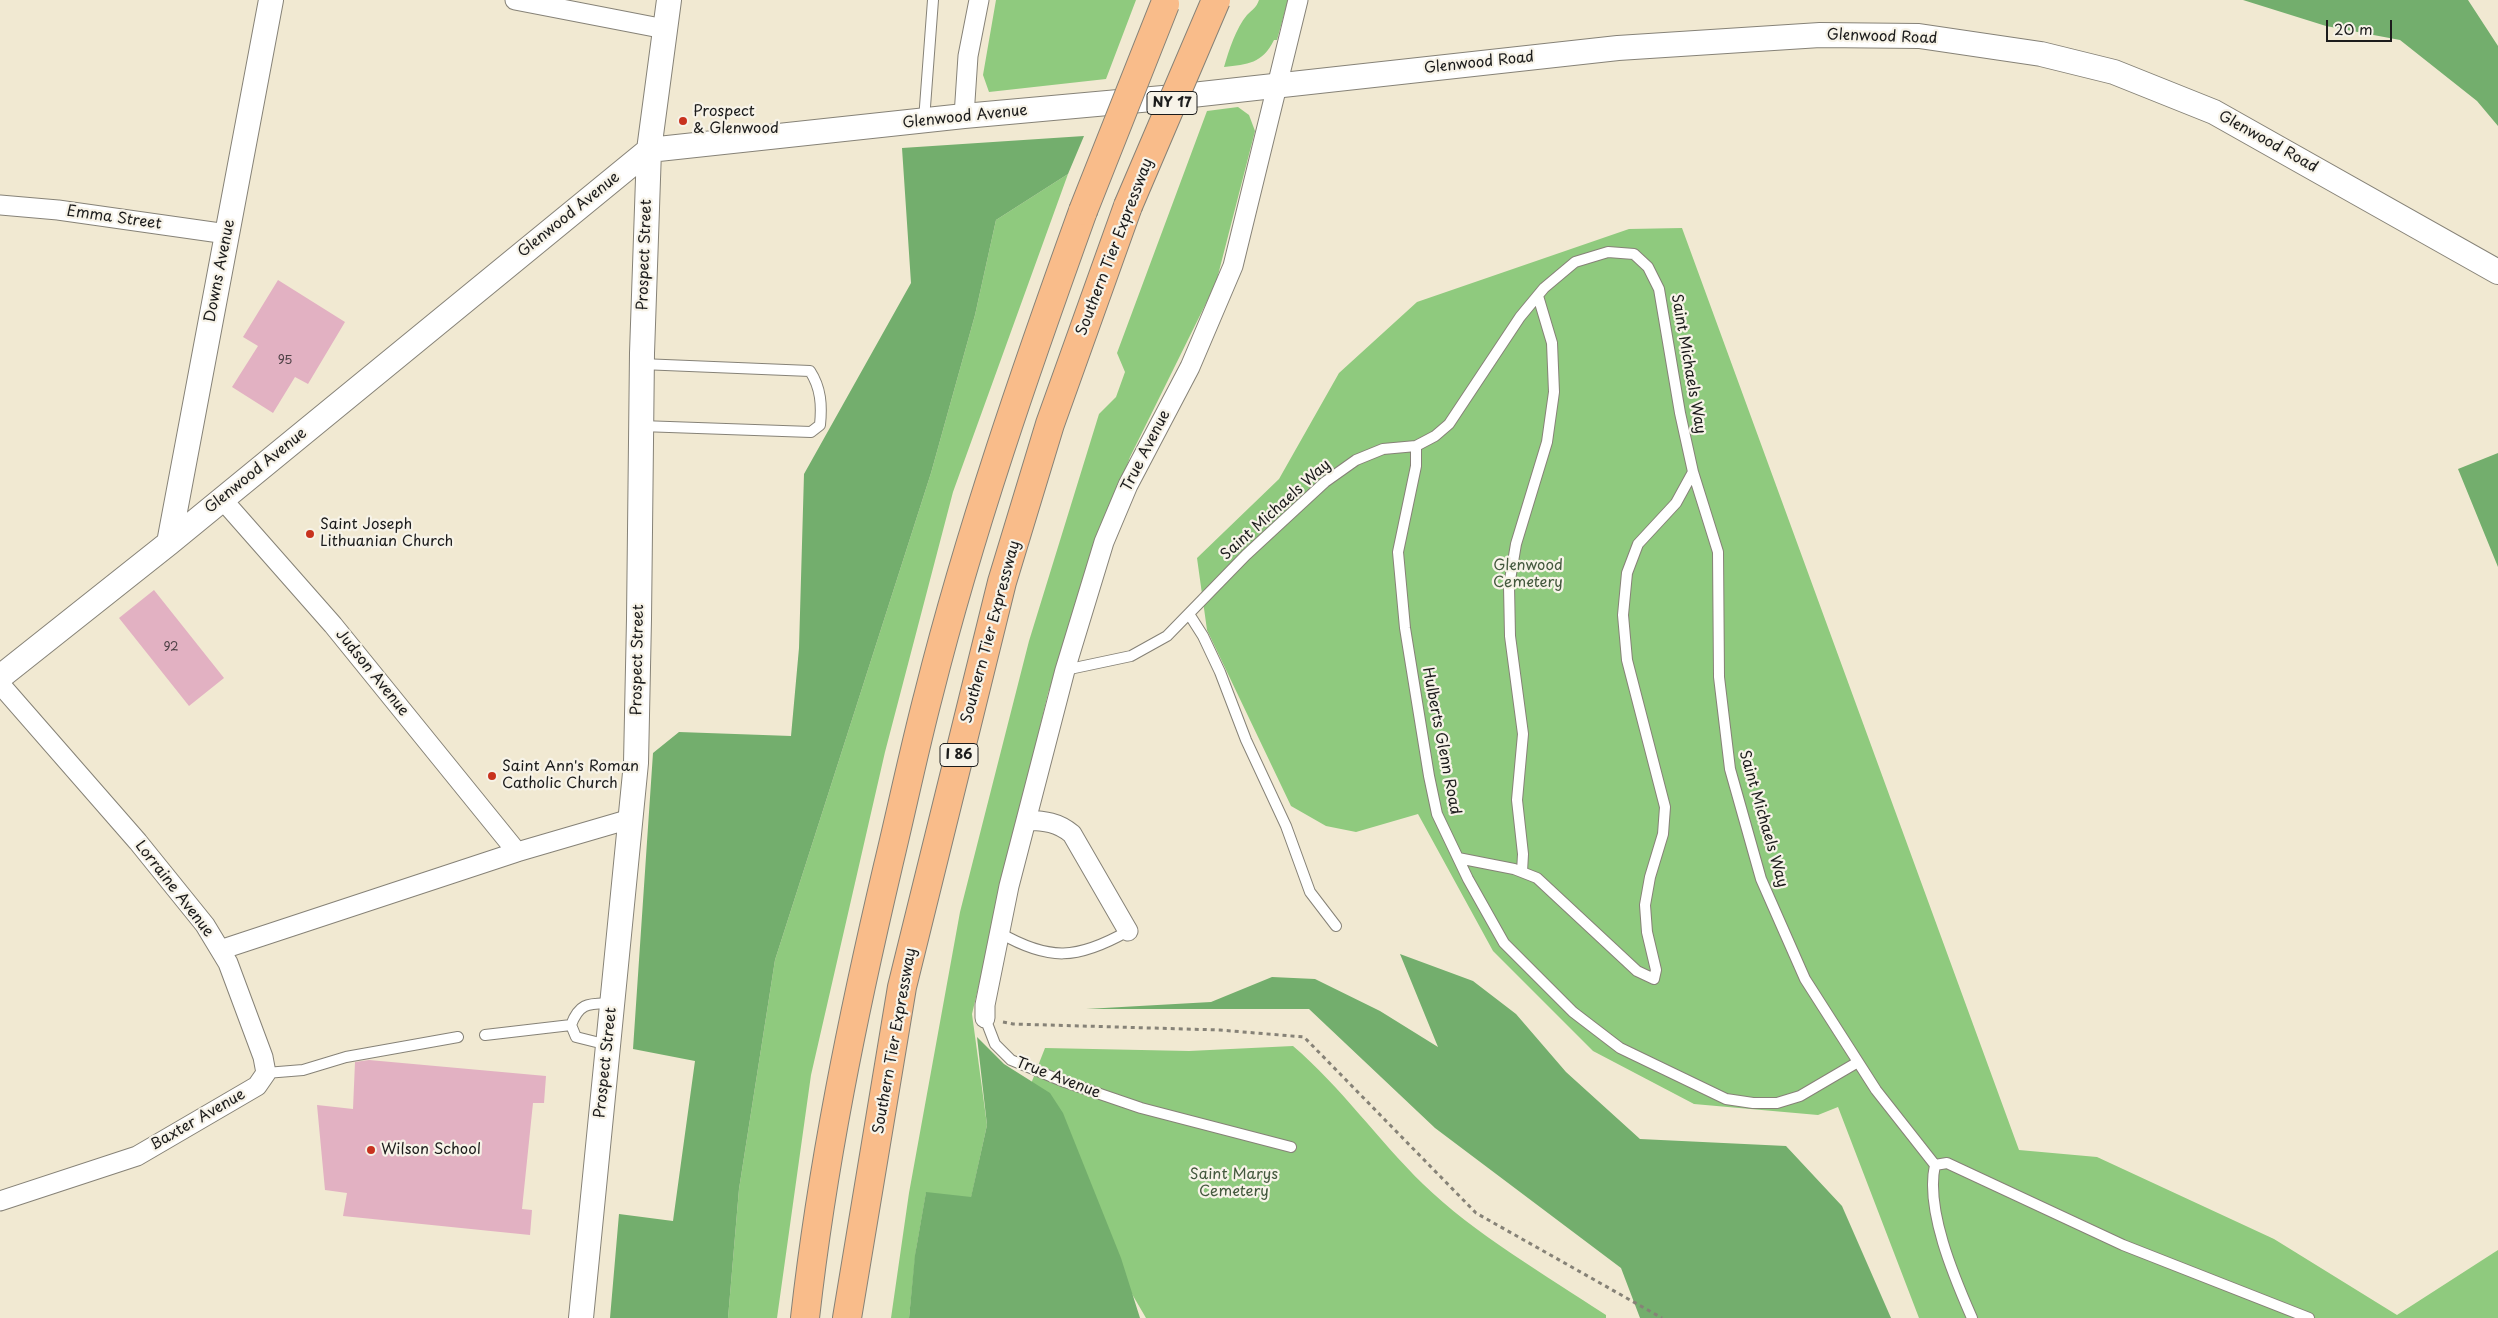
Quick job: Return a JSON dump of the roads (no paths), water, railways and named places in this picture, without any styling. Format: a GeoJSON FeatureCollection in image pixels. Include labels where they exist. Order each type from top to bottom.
{"type":"FeatureCollection","features":[{"type":"Feature","properties":{"kind":"highway","name":"Southern Tier Expressway"},"geometry":{"type":"LineString","coordinates":[[847,1318],[902,987],[1002,582],[1050,424],[1128,206],[1216,0]]}},
{"type":"Feature","properties":{"kind":"highway","name":"NY 17"},"geometry":{"type":"LineString","coordinates":[[804,1318],[831,1143],[864,971],[929,692],[960,583],[1033,349],[1083,211],[1166,2]]}},
{"type":"Feature","properties":{"kind":"street","name":"Downs Avenue"},"geometry":{"type":"LineString","coordinates":[[169,543],[271,0]]}},
{"type":"Feature","properties":{"kind":"street"},"geometry":{"type":"LineString","coordinates":[[516,0],[665,29]]}},
{"type":"Feature","properties":{"kind":"street","name":"Prospect Street"},"geometry":{"type":"LineString","coordinates":[[581,1318],[636,763],[642,364],[649,150],[669,0]]}},
{"type":"Feature","properties":{"kind":"street"},"geometry":{"type":"LineString","coordinates":[[964,116],[968,56],[979,0]]}},
{"type":"Feature","properties":{"kind":"street","name":"True Avenue"},"geometry":{"type":"LineString","coordinates":[[985,1018],[985,1005],[1026,820],[1066,670],[1104,542],[1128,484],[1190,366],[1232,266],[1298,0]]}},
{"type":"Feature","properties":{"kind":"street","name":"Glenwood Road"},"geometry":{"type":"LineString","coordinates":[[1276,86],[1618,48],[1820,34],[1919,36],[2031,52],[2114,72],[2214,112],[2498,272]]}},
{"type":"Feature","properties":{"kind":"street","name":"Glenwood Avenue"},"geometry":{"type":"LineString","coordinates":[[0,677],[169,543],[649,150],[924,120],[1276,86]]}},
{"type":"Feature","properties":{"kind":"street","name":"Emma Street"},"geometry":{"type":"LineString","coordinates":[[0,205],[58,210],[227,234]]}},
{"type":"Feature","properties":{"kind":"street","name":"Judson Avenue"},"geometry":{"type":"LineString","coordinates":[[222,499],[333,625],[517,852]]}},
{"type":"Feature","properties":{"kind":"street","name":"Lorraine Avenue"},"geometry":{"type":"LineString","coordinates":[[0,684],[138,842],[205,926],[220,950],[517,852]]}},
{"type":"Feature","properties":{"kind":"street"},"geometry":{"type":"LineString","coordinates":[[517,852],[630,819]]}},
{"type":"Feature","properties":{"kind":"street"},"geometry":{"type":"LineString","coordinates":[[1026,820],[1050,821],[1064,826],[1072,834],[1128,931]]}},
{"type":"Feature","properties":{"kind":"street"},"geometry":{"type":"LineString","coordinates":[[220,950],[231,972],[263,1057],[266,1073]]}},
{"type":"Feature","properties":{"kind":"street","name":"Baxter Avenue"},"geometry":{"type":"LineString","coordinates":[[0,1201],[138,1156],[257,1086],[266,1073]]}},
{"type":"Feature","properties":{"kind":"lane"},"geometry":{"type":"LineString","coordinates":[[924,120],[933,0]]}},
{"type":"Feature","properties":{"kind":"lane","name":"Saint Michaels Way"},"geometry":{"type":"LineString","coordinates":[[1066,670],[1131,656],[1167,636],[1246,556],[1325,482],[1356,460],[1383,449],[1416,446],[1435,436],[1449,424],[1520,317],[1538,296],[1575,262],[1608,252],[1634,254],[1648,268],[1659,289],[1680,413],[1693,472],[1718,552],[1719,677],[1733,778],[1761,878],[1805,979],[1876,1090],[1935,1165]]}},
{"type":"Feature","properties":{"kind":"lane"},"geometry":{"type":"LineString","coordinates":[[1522,872],[1523,854],[1517,800],[1524,734],[1512,655],[1508,586],[1516,544],[1547,442],[1554,392],[1552,343],[1538,296]]}},
{"type":"Feature","properties":{"kind":"lane"},"geometry":{"type":"LineString","coordinates":[[641,426],[811,432],[820,425],[821,409],[818,383],[810,371],[642,364]]}},
{"type":"Feature","properties":{"kind":"lane","name":"Hulberts Glenn Road"},"geometry":{"type":"LineString","coordinates":[[1416,446],[1416,466],[1398,552],[1405,628],[1437,814],[1458,858],[1504,943],[1574,1012],[1620,1048],[1726,1099],[1752,1103],[1778,1103],[1800,1096],[1858,1062]]}},
{"type":"Feature","properties":{"kind":"lane"},"geometry":{"type":"LineString","coordinates":[[1458,858],[1522,872],[1537,878],[1624,960],[1637,971],[1654,979],[1656,970],[1647,932],[1645,905],[1650,877],[1663,834],[1665,807],[1627,660],[1623,615],[1627,572],[1638,544],[1676,503],[1693,472]]}},
{"type":"Feature","properties":{"kind":"lane"},"geometry":{"type":"LineString","coordinates":[[1189,614],[1203,636],[1220,672],[1246,740],[1286,826],[1310,892],[1336,926]]}},
{"type":"Feature","properties":{"kind":"lane"},"geometry":{"type":"LineString","coordinates":[[1000,933],[1025,947],[1050,954],[1082,950],[1110,941],[1128,931]]}},
{"type":"Feature","properties":{"kind":"lane"},"geometry":{"type":"LineString","coordinates":[[608,1045],[576,1038],[571,1024],[576,1011],[581,1007],[613,1003]]}},
{"type":"Feature","properties":{"kind":"lane","name":"True Avenue"},"geometry":{"type":"LineString","coordinates":[[985,1018],[995,1044],[1011,1060],[1062,1081],[1141,1108],[1291,1147]]}},
{"type":"Feature","properties":{"kind":"lane"},"geometry":{"type":"LineString","coordinates":[[484,1035],[571,1024]]}},
{"type":"Feature","properties":{"kind":"lane"},"geometry":{"type":"LineString","coordinates":[[266,1073],[303,1070],[346,1057],[458,1038]]}},
{"type":"Feature","properties":{"kind":"lane"},"geometry":{"type":"LineString","coordinates":[[1972,1318],[1961,1293],[1936,1217],[1931,1182],[1935,1165],[1947,1163],[2123,1245],[2309,1318]]}},
{"type":"Feature","properties":{"kind":"place","name":"Prospect & Glenwood"},"geometry":{"type":"Point","coordinates":[683,121]}},
{"type":"Feature","properties":{"kind":"place","name":"Saint Joseph Lithuanian Church"},"geometry":{"type":"Point","coordinates":[310,534]}},
{"type":"Feature","properties":{"kind":"place","name":"Saint Ann's Roman Catholic Church"},"geometry":{"type":"Point","coordinates":[492,776]}},
{"type":"Feature","properties":{"kind":"place","name":"Wilson School"},"geometry":{"type":"Point","coordinates":[371,1150]}},
{"type":"Feature","properties":{"kind":"park label","name":"Glenwood Cemetery"},"geometry":{"type":"Point","coordinates":[1528,574]}},
{"type":"Feature","properties":{"kind":"park label","name":"Saint Marys Cemetery"},"geometry":{"type":"Point","coordinates":[1234,1184]}}]}
